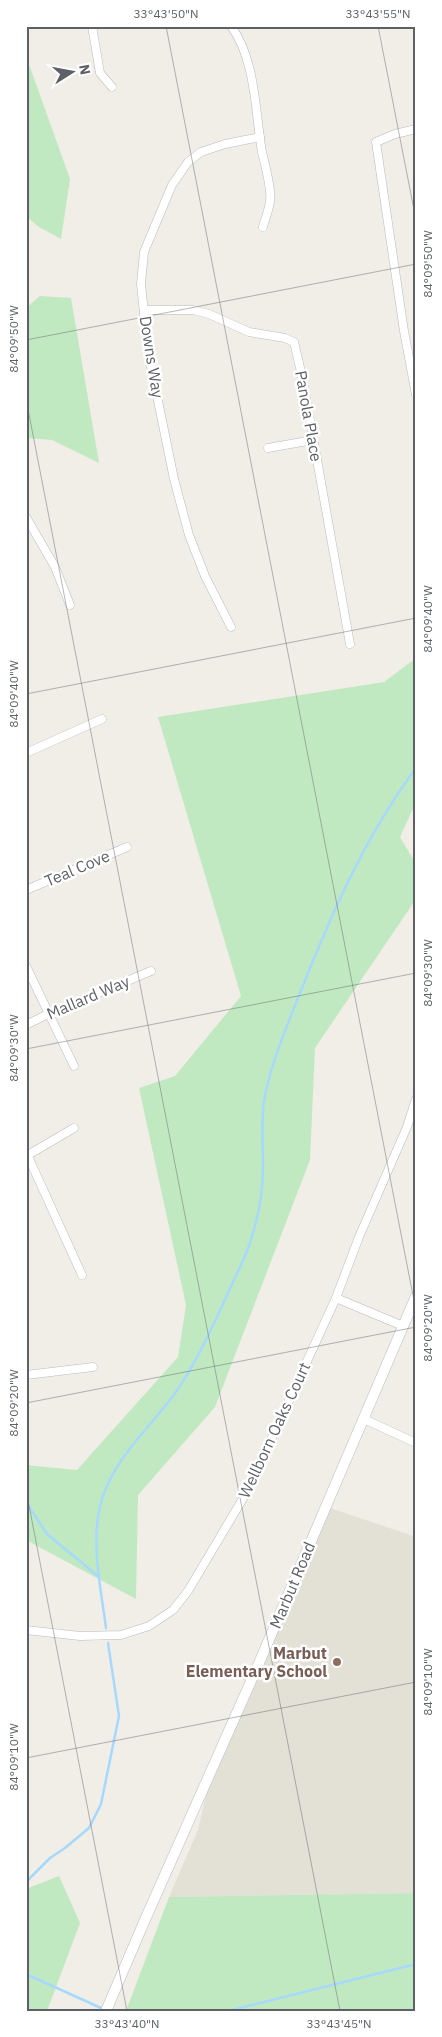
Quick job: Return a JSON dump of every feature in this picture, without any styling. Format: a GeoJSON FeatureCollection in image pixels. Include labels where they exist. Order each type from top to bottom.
{"type":"FeatureCollection","features":[{"type":"Feature","properties":{"kind":"street"},"geometry":{"type":"LineString","coordinates":[[92,26],[100,73],[112,86]]}},
{"type":"Feature","properties":{"kind":"street"},"geometry":{"type":"LineString","coordinates":[[231,26],[240,38],[256,104],[271,200],[263,227]]}},
{"type":"Feature","properties":{"kind":"street"},"geometry":{"type":"LineString","coordinates":[[416,130],[395,134],[376,142],[404,331],[416,396]]}},
{"type":"Feature","properties":{"kind":"street","name":"Downs Way"},"geometry":{"type":"LineString","coordinates":[[231,628],[205,576],[189,535],[179,498],[148,352],[145,310],[140,284],[144,252],[172,185],[188,162],[201,152],[225,144],[260,137]]}},
{"type":"Feature","properties":{"kind":"street","name":"Panola Place"},"geometry":{"type":"LineString","coordinates":[[145,310],[193,310],[209,314],[249,332],[285,338],[294,342],[302,376],[350,644]]}},
{"type":"Feature","properties":{"kind":"street"},"geometry":{"type":"LineString","coordinates":[[268,448],[313,440]]}},
{"type":"Feature","properties":{"kind":"street"},"geometry":{"type":"LineString","coordinates":[[26,517],[55,567],[70,605]]}},
{"type":"Feature","properties":{"kind":"street"},"geometry":{"type":"LineString","coordinates":[[26,753],[102,719]]}},
{"type":"Feature","properties":{"kind":"street","name":"Teal Cove"},"geometry":{"type":"LineString","coordinates":[[26,890],[127,847]]}},
{"type":"Feature","properties":{"kind":"street"},"geometry":{"type":"LineString","coordinates":[[26,966],[74,1066]]}},
{"type":"Feature","properties":{"kind":"street","name":"Mallard Way"},"geometry":{"type":"LineString","coordinates":[[26,1025],[151,971]]}},
{"type":"Feature","properties":{"kind":"street","name":"Wellborn Oaks Court"},"geometry":{"type":"LineString","coordinates":[[26,1630],[80,1636],[121,1635],[149,1626],[173,1610],[188,1591],[248,1490],[336,1298],[359,1237],[407,1127],[416,1099]]}},
{"type":"Feature","properties":{"kind":"street"},"geometry":{"type":"LineString","coordinates":[[74,1128],[27,1153],[82,1275]]}},
{"type":"Feature","properties":{"kind":"street","name":"Marbut Road"},"geometry":{"type":"LineString","coordinates":[[106,2011],[416,1296]]}},
{"type":"Feature","properties":{"kind":"street"},"geometry":{"type":"LineString","coordinates":[[336,1298],[403,1326]]}},
{"type":"Feature","properties":{"kind":"street"},"geometry":{"type":"LineString","coordinates":[[26,1375],[94,1367]]}},
{"type":"Feature","properties":{"kind":"street"},"geometry":{"type":"LineString","coordinates":[[364,1419],[416,1443]]}},
{"type":"Feature","properties":{"kind":"shaded area","name":"Marbut Elementary School"},"geometry":{"type":"Polygon","coordinates":[[[327,1507],[416,1537],[416,1893],[169,1897],[198,1830],[215,1756],[327,1507]]]}},
{"type":"Feature","properties":{"kind":"green space"},"geometry":{"type":"Polygon","coordinates":[[[26,67],[30,67],[70,179],[61,239],[39,227],[26,216],[26,67]]]}},
{"type":"Feature","properties":{"kind":"green space"},"geometry":{"type":"Polygon","coordinates":[[[40,296],[71,298],[99,463],[52,440],[26,438],[26,308],[40,296]]]}},
{"type":"Feature","properties":{"kind":"green space"},"geometry":{"type":"Polygon","coordinates":[[[416,658],[416,802],[400,837],[416,864],[416,899],[315,1048],[310,1160],[215,1407],[138,1495],[136,1599],[26,1540],[26,1465],[77,1470],[178,1357],[186,1305],[139,1088],[175,1076],[241,996],[158,717],[384,682],[416,658]]]}},
{"type":"Feature","properties":{"kind":"green space"},"geometry":{"type":"Polygon","coordinates":[[[59,1876],[80,1923],[47,2011],[26,2011],[26,1889],[59,1876]]]}},
{"type":"Feature","properties":{"kind":"green space"},"geometry":{"type":"Polygon","coordinates":[[[416,1893],[416,2011],[126,2011],[169,1897],[416,1893]]]}},
{"type":"Feature","properties":{"kind":"waterway"},"geometry":{"type":"LineString","coordinates":[[106,1628],[96,1536],[100,1506],[106,1489],[113,1473],[123,1458],[185,1378],[211,1330],[244,1258],[259,1207],[263,1177],[262,1126],[264,1101],[278,1049],[323,938],[364,850],[397,795],[416,768]]}},
{"type":"Feature","properties":{"kind":"waterway"},"geometry":{"type":"LineString","coordinates":[[26,1502],[47,1534],[99,1577]]}},
{"type":"Feature","properties":{"kind":"waterway"},"geometry":{"type":"LineString","coordinates":[[26,1882],[50,1858],[89,1828],[101,1804],[119,1716],[108,1643]]}},
{"type":"Feature","properties":{"kind":"waterway"},"geometry":{"type":"LineString","coordinates":[[228,2011],[416,1964]]}},
{"type":"Feature","properties":{"kind":"waterway"},"geometry":{"type":"LineString","coordinates":[[26,1974],[101,2008]]}},
{"type":"Feature","properties":{"kind":"place","name":"Marbut Elementary School"},"geometry":{"type":"Point","coordinates":[337,1662]}}]}
